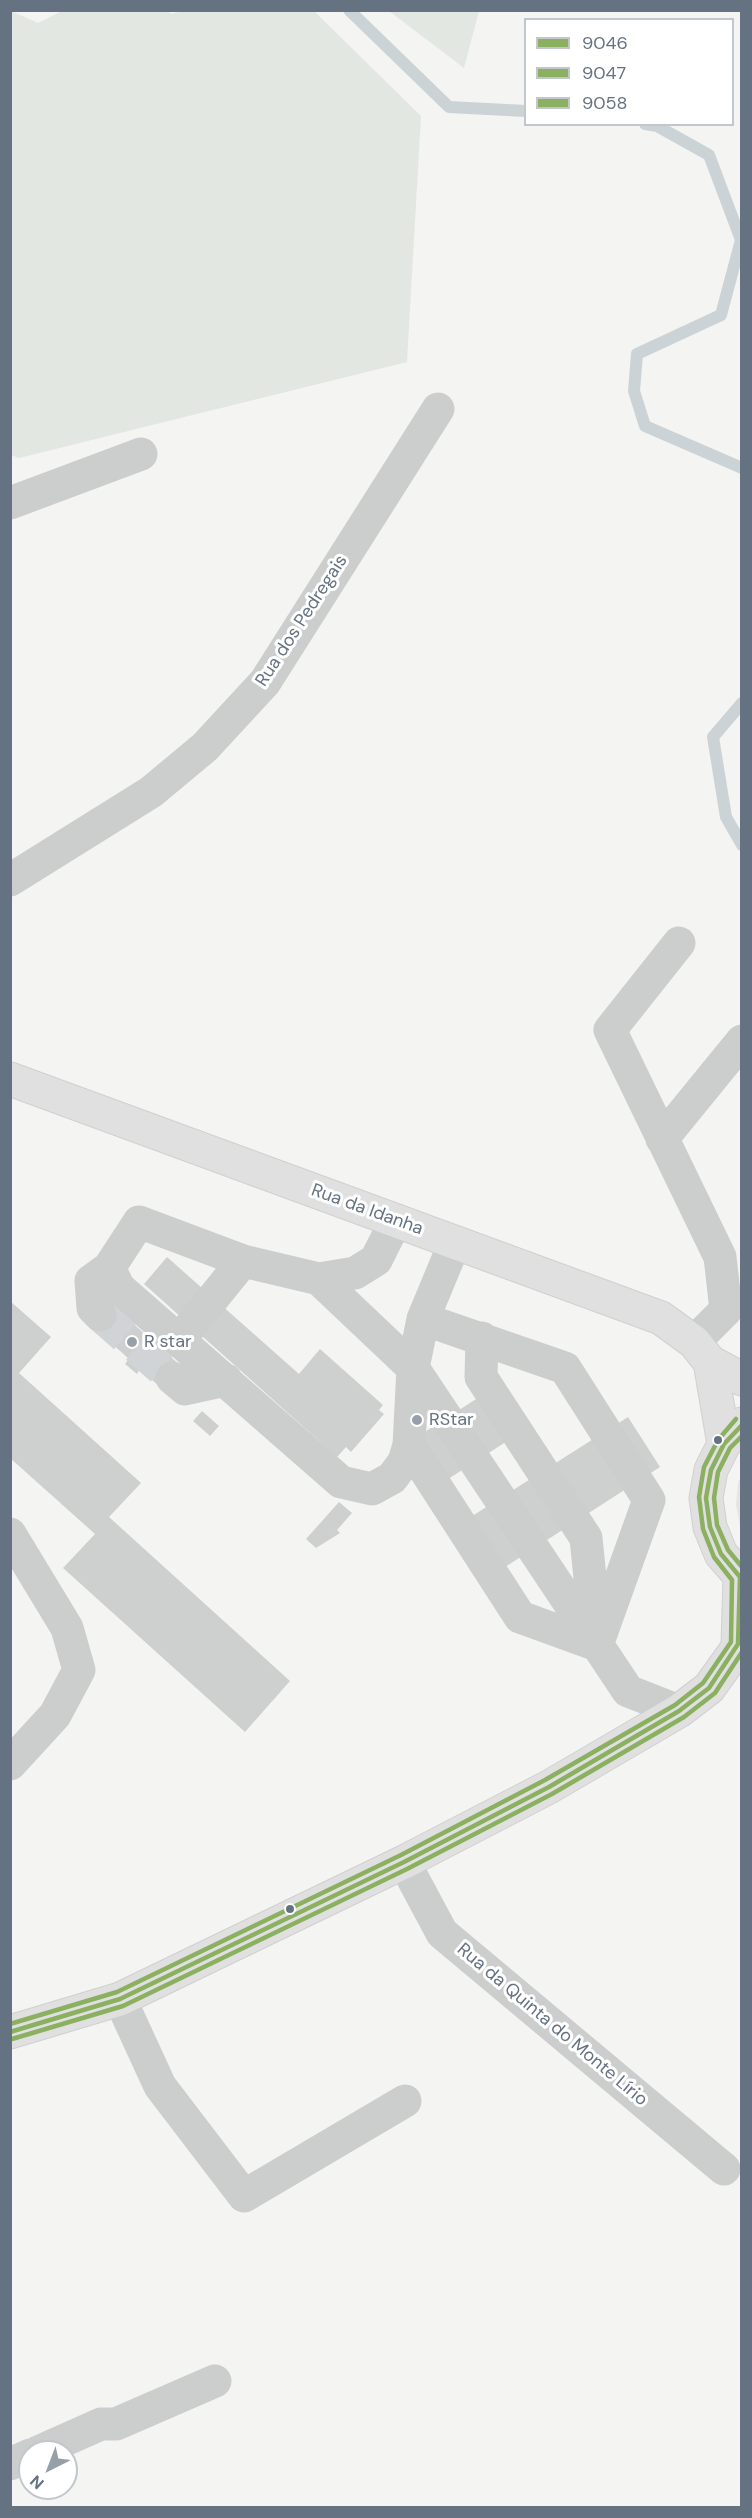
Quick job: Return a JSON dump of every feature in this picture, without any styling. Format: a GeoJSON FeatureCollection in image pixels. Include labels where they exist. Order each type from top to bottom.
{"type":"FeatureCollection","features":[{"type":"Feature","properties":{"kind":"main road","name":"Rua da Idanha"},"geometry":{"type":"LineString","coordinates":[[10,1079],[661,1318],[702,1352],[741,1379]]}},
{"type":"Feature","properties":{"kind":"main road"},"geometry":{"type":"LineString","coordinates":[[10,2032],[120,1999],[404,1862],[549,1787],[678,1711],[709,1688],[740,1643],[741,1577],[721,1554],[708,1518],[706,1498],[711,1470],[733,1434],[702,1352]]}},
{"type":"Feature","properties":{"kind":"street","name":"Rua dos Pedregais"},"geometry":{"type":"LineString","coordinates":[[10,880],[151,792],[205,747],[265,682],[438,409]]}},
{"type":"Feature","properties":{"kind":"street"},"geometry":{"type":"LineString","coordinates":[[10,503],[141,454]]}},
{"type":"Feature","properties":{"kind":"street"},"geometry":{"type":"LineString","coordinates":[[679,943],[610,1030],[720,1257],[726,1310],[702,1352]]}},
{"type":"Feature","properties":{"kind":"street"},"geometry":{"type":"LineString","coordinates":[[662,1139],[741,1041]]}},
{"type":"Feature","properties":{"kind":"street"},"geometry":{"type":"LineString","coordinates":[[100,1315],[93,1308],[91,1281],[109,1268],[139,1222],[243,1261],[320,1279],[355,1273],[376,1260],[396,1220]]}},
{"type":"Feature","properties":{"kind":"street"},"geometry":{"type":"LineString","coordinates":[[109,1268],[119,1288],[342,1482],[372,1490],[392,1478],[404,1462],[409,1445],[413,1368],[423,1319],[455,1242]]}},
{"type":"Feature","properties":{"kind":"street"},"geometry":{"type":"LineString","coordinates":[[180,1339],[243,1261]]}},
{"type":"Feature","properties":{"kind":"street"},"geometry":{"type":"LineString","coordinates":[[320,1279],[413,1368],[628,1691],[678,1711]]}},
{"type":"Feature","properties":{"kind":"street"},"geometry":{"type":"LineString","coordinates":[[423,1319],[565,1368],[649,1500],[597,1645]]}},
{"type":"Feature","properties":{"kind":"street"},"geometry":{"type":"LineString","coordinates":[[482,1338],[482,1377],[586,1538],[597,1645]]}},
{"type":"Feature","properties":{"kind":"street"},"geometry":{"type":"LineString","coordinates":[[172,1378],[185,1389],[226,1380]]}},
{"type":"Feature","properties":{"kind":"street"},"geometry":{"type":"LineString","coordinates":[[409,1445],[520,1617],[597,1645]]}},
{"type":"Feature","properties":{"kind":"street"},"geometry":{"type":"LineString","coordinates":[[10,1534],[67,1628],[79,1670],[55,1715],[10,1764]]}},
{"type":"Feature","properties":{"kind":"street","name":"Rua da Quinta do Monte Lírio"},"geometry":{"type":"LineString","coordinates":[[404,1862],[442,1933],[724,2169]]}},
{"type":"Feature","properties":{"kind":"street"},"geometry":{"type":"LineString","coordinates":[[120,1999],[160,2086],[244,2196],[405,2101]]}},
{"type":"Feature","properties":{"kind":"street"},"geometry":{"type":"LineString","coordinates":[[65,2440],[101,2424],[116,2424],[215,2381]]}},
{"type":"Feature","properties":{"kind":"shaded area"},"geometry":{"type":"Polygon","coordinates":[[[167,10],[171,14],[187,10],[314,11],[421,116],[407,362],[19,458],[11,455],[11,11],[38,23],[62,11],[167,10]]]}},
{"type":"Feature","properties":{"kind":"shaded area"},"geometry":{"type":"Polygon","coordinates":[[[389,11],[479,11],[464,68],[389,11]]]}},
{"type":"Feature","properties":{"kind":"shaded area"},"geometry":{"type":"Polygon","coordinates":[[[741,1476],[741,1530],[736,1505],[741,1476]]]}},
{"type":"Feature","properties":{"kind":"building"},"geometry":{"type":"Polygon","coordinates":[[[167,1257],[299,1374],[320,1349],[383,1405],[379,1410],[384,1414],[351,1452],[346,1447],[337,1457],[144,1284],[167,1257]]]}},
{"type":"Feature","properties":{"kind":"building"},"geometry":{"type":"Polygon","coordinates":[[[10,1301],[51,1337],[19,1373],[141,1483],[109,1517],[290,1681],[245,1732],[63,1568],[95,1534],[10,1458],[10,1301]]]}},
{"type":"Feature","properties":{"kind":"building","name":"R star"},"geometry":{"type":"Polygon","coordinates":[[[110,1303],[182,1367],[162,1389],[140,1369],[137,1374],[125,1364],[129,1359],[91,1325],[110,1303]]]}},
{"type":"Feature","properties":{"kind":"building"},"geometry":{"type":"Polygon","coordinates":[[[498,1385],[526,1429],[445,1481],[417,1437],[498,1385]]]}},
{"type":"Feature","properties":{"kind":"building"},"geometry":{"type":"Polygon","coordinates":[[[202,1411],[219,1426],[210,1436],[193,1421],[202,1411]]]}},
{"type":"Feature","properties":{"kind":"building"},"geometry":{"type":"Polygon","coordinates":[[[628,1417],[660,1467],[502,1569],[469,1518],[628,1417]]]}},
{"type":"Feature","properties":{"kind":"building"},"geometry":{"type":"Polygon","coordinates":[[[339,1502],[352,1513],[337,1530],[340,1533],[316,1548],[306,1539],[339,1502]]]}},
{"type":"Feature","properties":{"kind":"waterway"},"geometry":{"type":"LineString","coordinates":[[349,10],[449,107],[524,111]]}},
{"type":"Feature","properties":{"kind":"waterway"},"geometry":{"type":"LineString","coordinates":[[657,126],[709,155],[741,240],[721,315],[637,354],[634,391],[645,426],[742,468]]}},
{"type":"Feature","properties":{"kind":"waterway"},"geometry":{"type":"LineString","coordinates":[[742,703],[713,737],[726,817],[742,845]]}},
{"type":"Feature","properties":{"kind":"tunnel"},"geometry":{"type":"LineString","coordinates":[[100,1315],[172,1378]]}},
{"type":"Feature","properties":{"kind":"transit line","name":"9058"},"geometry":{"type":"LineString","coordinates":[[10,2024],[117,1992],[401,1855],[545,1780],[675,1705],[703,1683],[731,1642],[732,1580],[714,1557],[703,1529],[699,1497],[704,1467],[718,1440],[736,1419]]}},
{"type":"Feature","properties":{"kind":"transit line","name":"9046"},"geometry":{"type":"LineString","coordinates":[[10,2032],[120,1999],[404,1862],[549,1787],[679,1711],[709,1688],[738,1644],[740,1577],[721,1554],[710,1527],[706,1498],[711,1470],[724,1444],[742,1425]]}},
{"type":"Feature","properties":{"kind":"transit line","name":"9047"},"geometry":{"type":"LineString","coordinates":[[742,1436],[730,1448],[718,1472],[714,1498],[717,1525],[728,1550],[742,1567]]}},
{"type":"Feature","properties":{"kind":"transit line","name":"9047"},"geometry":{"type":"LineString","coordinates":[[12,2039],[123,2006],[407,1869],[552,1794],[684,1717],[715,1693],[742,1652]]}},
{"type":"Feature","properties":{"kind":"place","name":"R star"},"geometry":{"type":"Point","coordinates":[132,1342]}},
{"type":"Feature","properties":{"kind":"place","name":"RStar"},"geometry":{"type":"Point","coordinates":[417,1420]}}]}
